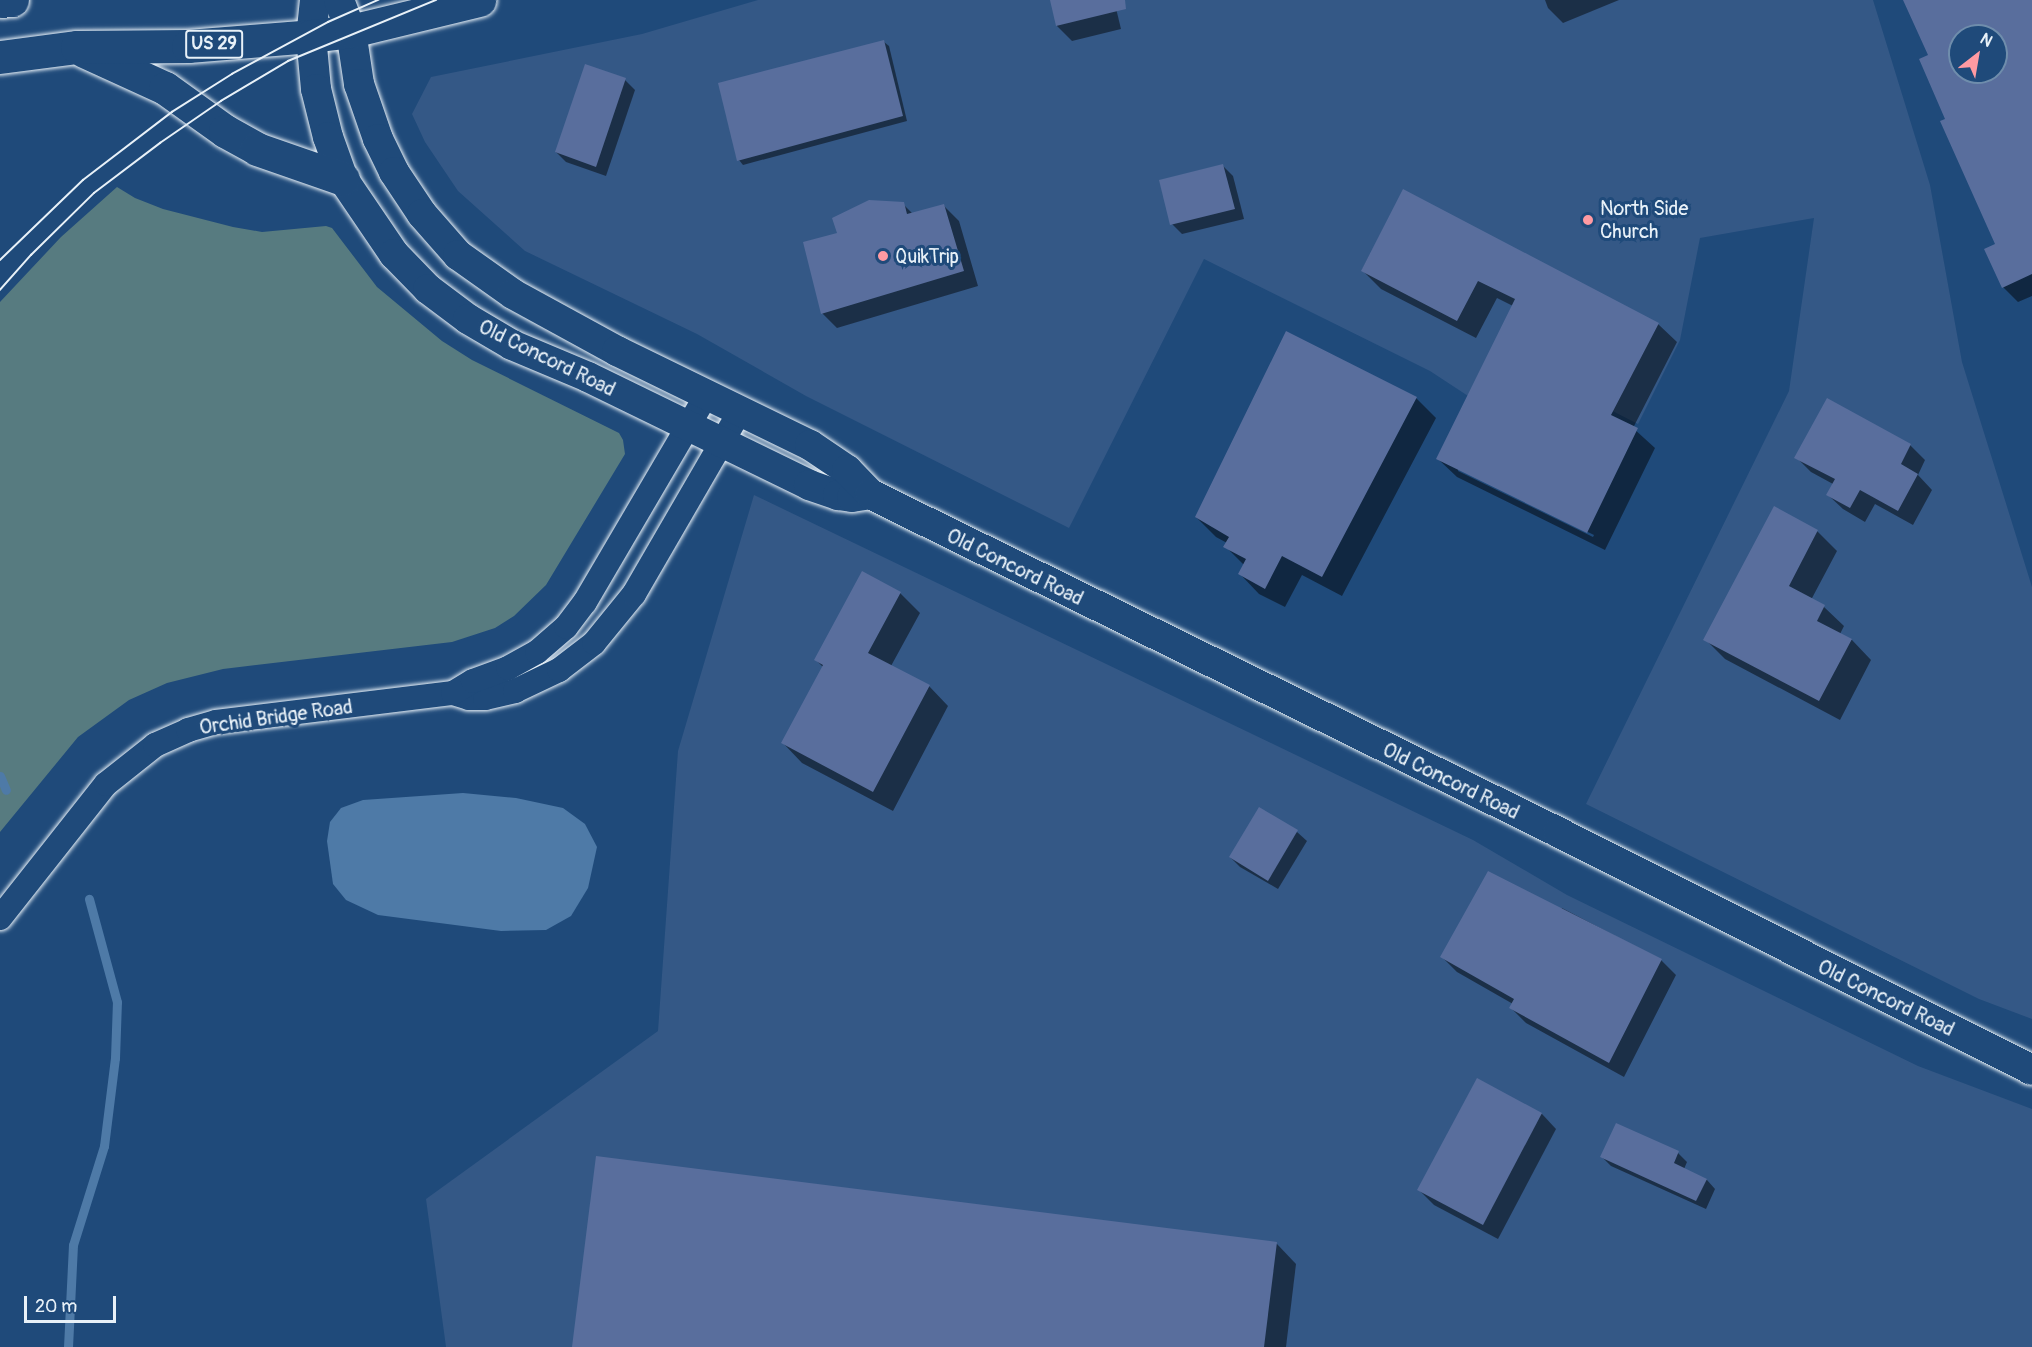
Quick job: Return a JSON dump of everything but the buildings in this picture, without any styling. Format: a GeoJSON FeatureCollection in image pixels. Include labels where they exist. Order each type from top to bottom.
{"type":"FeatureCollection","features":[{"type":"Feature","properties":{"kind":"main road"},"geometry":{"type":"LineString","coordinates":[[0,2],[12,0]]}},
{"type":"Feature","properties":{"kind":"main road","name":"US 29"},"geometry":{"type":"LineString","coordinates":[[0,57],[77,47],[188,46],[310,36],[351,31],[479,0]]}},
{"type":"Feature","properties":{"kind":"main road"},"geometry":{"type":"LineString","coordinates":[[77,47],[165,88],[225,131],[257,149],[343,179]]}},
{"type":"Feature","properties":{"kind":"street","name":"Old Concord Road"},"geometry":{"type":"LineString","coordinates":[[315,0],[310,36],[316,89],[328,137],[343,179],[394,254],[429,289],[468,319],[512,345],[588,377],[722,443],[831,493],[852,497],[870,494]]}},
{"type":"Feature","properties":{"kind":"street","name":"Old Concord Road"},"geometry":{"type":"LineString","coordinates":[[339,0],[351,31],[359,84],[390,164],[422,214],[458,255],[513,294],[617,351],[829,456],[861,483],[870,494],[1577,842],[2032,1070]]}},
{"type":"Feature","properties":{"kind":"street","name":"Orchid Bridge Road"},"geometry":{"type":"LineString","coordinates":[[453,693],[473,681],[529,657],[572,621],[707,394]]}},
{"type":"Feature","properties":{"kind":"street","name":"Orchid Bridge Road"},"geometry":{"type":"LineString","coordinates":[[0,918],[106,784],[155,745],[188,730],[216,722],[453,693],[470,698],[485,698],[515,691],[559,670],[594,643],[634,594],[740,411]]}},
{"type":"Feature","properties":{"kind":"shaded area"},"geometry":{"type":"Polygon","coordinates":[[[758,0],[1873,0],[1930,185],[1962,362],[2032,587],[2032,1019],[1979,999],[1586,804],[1789,391],[1814,218],[1700,238],[1680,340],[1638,424],[1587,398],[1558,455],[1430,371],[1204,259],[1069,528],[806,396],[697,334],[525,251],[458,191],[425,142],[412,114],[431,77],[642,34],[758,0]]]}},
{"type":"Feature","properties":{"kind":"shaded area"},"geometry":{"type":"Polygon","coordinates":[[[754,495],[1473,840],[1567,895],[1918,1066],[2032,1109],[2032,1347],[446,1347],[426,1199],[658,1031],[678,751],[754,495]]]}},
{"type":"Feature","properties":{"kind":"shaded area"},"geometry":{"type":"Polygon","coordinates":[[[463,793],[516,798],[563,808],[585,824],[597,847],[588,888],[571,916],[546,930],[501,931],[378,915],[346,900],[333,884],[327,841],[330,822],[341,808],[363,800],[463,793]]]}},
{"type":"Feature","properties":{"kind":"green space"},"geometry":{"type":"Polygon","coordinates":[[[117,187],[135,198],[163,209],[233,227],[262,232],[326,226],[332,228],[377,287],[442,341],[472,360],[619,433],[623,440],[625,454],[546,585],[514,616],[495,628],[452,642],[223,669],[167,683],[129,700],[78,737],[0,832],[0,302],[61,237],[117,187]]]}},
{"type":"Feature","properties":{"kind":"waterway"},"geometry":{"type":"LineString","coordinates":[[0,776],[6,790]]}},
{"type":"Feature","properties":{"kind":"waterway"},"geometry":{"type":"LineString","coordinates":[[68,1347],[73,1245],[104,1146],[115,1058],[117,1002],[89,899]]}},
{"type":"Feature","properties":{"kind":"tram line"},"geometry":{"type":"LineString","coordinates":[[0,260],[83,180],[172,112],[232,74],[328,22],[378,0]]}},
{"type":"Feature","properties":{"kind":"tram line"},"geometry":{"type":"LineString","coordinates":[[0,290],[31,255],[94,193],[221,101],[288,61],[436,0]]}},
{"type":"Feature","properties":{"kind":"place","name":"North Side Church"},"geometry":{"type":"Point","coordinates":[1588,220]}},
{"type":"Feature","properties":{"kind":"place","name":"QuikTrip"},"geometry":{"type":"Point","coordinates":[883,256]}}]}
